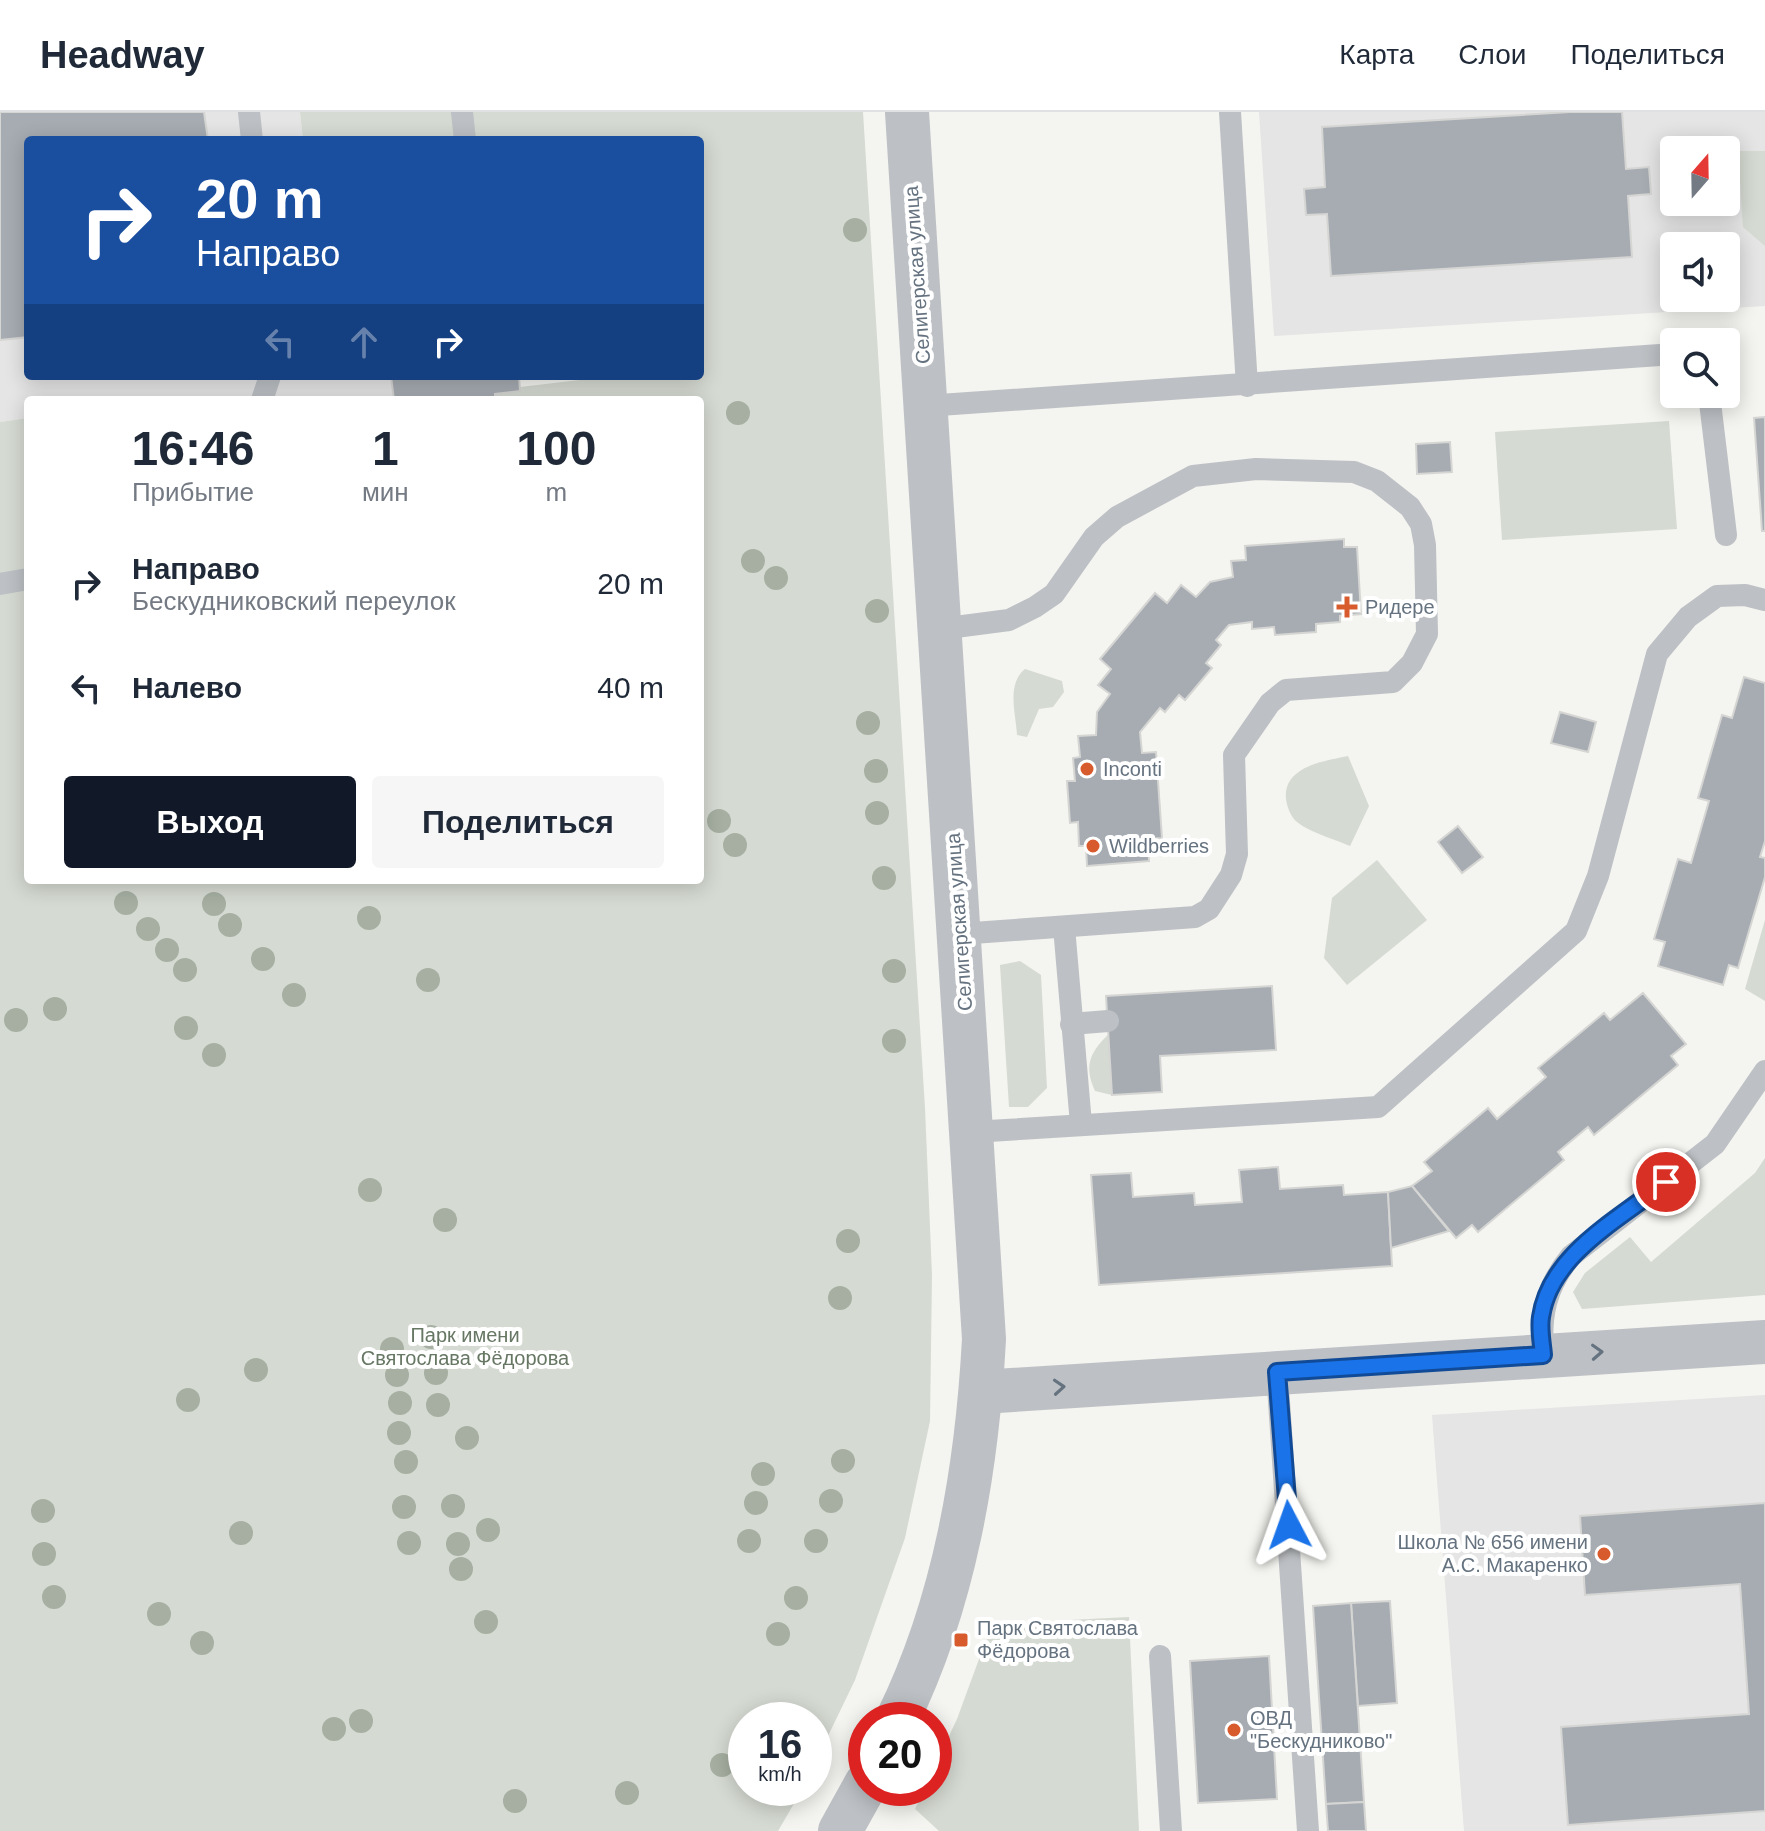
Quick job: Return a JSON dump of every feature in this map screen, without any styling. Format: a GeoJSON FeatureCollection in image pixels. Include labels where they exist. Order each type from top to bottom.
{"type":"FeatureCollection","features":[{"type":"Feature","properties":{"kind":"street","name":"Селигерская улица"},"geometry":{"type":"LineString","coordinates":[[904,1702],[932,1634],[969,1484],[981,1392],[984,1339],[907,112]]}},
{"type":"Feature","properties":{"kind":"street"},"geometry":{"type":"LineString","coordinates":[[981,1392],[1765,1342]]}},
{"type":"Feature","properties":{"kind":"street"},"geometry":{"type":"LineString","coordinates":[[840,1831],[854,1806]]}},
{"type":"Feature","properties":{"kind":"lane"},"geometry":{"type":"LineString","coordinates":[[249,112],[252,136]]}},
{"type":"Feature","properties":{"kind":"lane"},"geometry":{"type":"LineString","coordinates":[[462,112],[465,136]]}},
{"type":"Feature","properties":{"kind":"lane"},"geometry":{"type":"LineString","coordinates":[[1230,112],[1247,386]]}},
{"type":"Feature","properties":{"kind":"lane"},"geometry":{"type":"LineString","coordinates":[[925,406],[1660,355]]}},
{"type":"Feature","properties":{"kind":"lane"},"geometry":{"type":"LineString","coordinates":[[1711,408],[1726,535]]}},
{"type":"Feature","properties":{"kind":"lane"},"geometry":{"type":"LineString","coordinates":[[940,629],[1009,620],[1035,607],[1054,594],[1094,537],[1117,517],[1193,476],[1256,469],[1354,472],[1393,492],[1421,524],[1425,545],[1427,634],[1412,663],[1393,682],[1286,690],[1257,719],[1234,755],[1237,854],[1231,875],[1209,909],[1195,917],[959,934]]}},
{"type":"Feature","properties":{"kind":"lane"},"geometry":{"type":"LineString","coordinates":[[0,584],[24,580]]}},
{"type":"Feature","properties":{"kind":"lane"},"geometry":{"type":"LineString","coordinates":[[972,1132],[1378,1107],[1576,931],[1598,876],[1657,654],[1688,617],[1717,596],[1745,595],[1765,600]]}},
{"type":"Feature","properties":{"kind":"lane"},"geometry":{"type":"LineString","coordinates":[[1064,927],[1081,1124]]}},
{"type":"Feature","properties":{"kind":"lane"},"geometry":{"type":"LineString","coordinates":[[1071,1024],[1108,1021]]}},
{"type":"Feature","properties":{"kind":"lane"},"geometry":{"type":"LineString","coordinates":[[1543,1355],[1541,1320],[1556,1275],[1571,1256],[1715,1144],[1765,1071]]}},
{"type":"Feature","properties":{"kind":"lane"},"geometry":{"type":"LineString","coordinates":[[1277,1372],[1308,1831]]}},
{"type":"Feature","properties":{"kind":"lane"},"geometry":{"type":"LineString","coordinates":[[1160,1656],[1171,1831]]}},
{"type":"Feature","properties":{"kind":"shaded area"},"geometry":{"type":"Polygon","coordinates":[[[204,112],[300,112],[303,136],[207,136],[204,112]]]}},
{"type":"Feature","properties":{"kind":"shaded area"},"geometry":{"type":"Polygon","coordinates":[[[1259,112],[1765,112],[1765,306],[1740,308],[1740,232],[1660,232],[1660,312],[1667,312],[1274,336],[1259,112]]]}},
{"type":"Feature","properties":{"kind":"shaded area"},"geometry":{"type":"Polygon","coordinates":[[[24,337],[24,380],[392,380],[394,396],[24,396],[24,419],[0,422],[0,340],[24,337]]]}},
{"type":"Feature","properties":{"kind":"shaded area","name":"Школа № 656 имени А.С. Макаренко"},"geometry":{"type":"Polygon","coordinates":[[[1765,1395],[1765,1831],[1464,1831],[1432,1415],[1765,1395]]]}},
{"type":"Feature","properties":{"kind":"green space","name":"Парк имени Святослава Фёдорова"},"geometry":{"type":"Polygon","coordinates":[[[300,112],[863,112],[925,1108],[932,1275],[930,1421],[905,1538],[855,1680],[832,1728],[832,1702],[728,1702],[728,1806],[793,1806],[778,1831],[0,1831],[0,422],[24,419],[24,884],[704,884],[704,396],[394,396],[392,380],[519,380],[520,387],[580,380],[704,380],[704,136],[303,136],[300,112]]]}},
{"type":"Feature","properties":{"kind":"green space"},"geometry":{"type":"Polygon","coordinates":[[[1740,151],[1765,151],[1765,246],[1743,227],[1740,151]]]}},
{"type":"Feature","properties":{"kind":"green space"},"geometry":{"type":"Polygon","coordinates":[[[1669,421],[1677,529],[1502,540],[1495,432],[1669,421]]]}},
{"type":"Feature","properties":{"kind":"green space"},"geometry":{"type":"Polygon","coordinates":[[[1025,669],[1062,681],[1064,692],[1053,707],[1039,709],[1027,737],[1017,735],[1014,700],[1016,683],[1025,669]]]}},
{"type":"Feature","properties":{"kind":"green space"},"geometry":{"type":"Polygon","coordinates":[[[1348,756],[1369,806],[1350,846],[1297,822],[1286,799],[1291,779],[1298,772],[1317,763],[1348,756]]]}},
{"type":"Feature","properties":{"kind":"green space"},"geometry":{"type":"Polygon","coordinates":[[[1377,860],[1427,920],[1347,985],[1324,958],[1332,898],[1377,860]]]}},
{"type":"Feature","properties":{"kind":"green space"},"geometry":{"type":"Polygon","coordinates":[[[1765,920],[1765,1001],[1745,989],[1765,920]]]}},
{"type":"Feature","properties":{"kind":"green space"},"geometry":{"type":"Polygon","coordinates":[[[1020,961],[1041,975],[1047,1088],[1028,1107],[1009,1107],[1000,965],[1020,961]]]}},
{"type":"Feature","properties":{"kind":"green space"},"geometry":{"type":"Polygon","coordinates":[[[1108,1035],[1112,1095],[1095,1091],[1089,1067],[1096,1048],[1108,1035]]]}},
{"type":"Feature","properties":{"kind":"green space"},"geometry":{"type":"Polygon","coordinates":[[[1765,1158],[1765,1295],[1582,1309],[1573,1292],[1585,1273],[1630,1237],[1651,1262],[1755,1173],[1765,1158]]]}},
{"type":"Feature","properties":{"kind":"green space"},"geometry":{"type":"Polygon","coordinates":[[[1129,1617],[1139,1831],[939,1831],[915,1809],[916,1806],[952,1806],[952,1730],[986,1640],[1013,1623],[1129,1617]]]}},
{"type":"Feature","properties":{"kind":"building"},"geometry":{"type":"Polygon","coordinates":[[[0,112],[204,112],[207,136],[24,136],[24,337],[0,340],[0,112]]]}},
{"type":"Feature","properties":{"kind":"building"},"geometry":{"type":"Polygon","coordinates":[[[1570,112],[1622,112],[1626,169],[1649,167],[1651,194],[1628,196],[1632,257],[1331,276],[1327,214],[1306,215],[1304,189],[1325,187],[1322,127],[1570,112]]]}},
{"type":"Feature","properties":{"kind":"building"},"geometry":{"type":"Polygon","coordinates":[[[392,380],[519,380],[520,391],[495,396],[394,396],[392,380]]]}},
{"type":"Feature","properties":{"kind":"building"},"geometry":{"type":"Polygon","coordinates":[[[1765,417],[1765,531],[1762,531],[1754,418],[1765,417]]]}},
{"type":"Feature","properties":{"kind":"building"},"geometry":{"type":"Polygon","coordinates":[[[1450,442],[1452,472],[1417,474],[1416,444],[1450,442]]]}},
{"type":"Feature","properties":{"kind":"building"},"geometry":{"type":"Polygon","coordinates":[[[1344,539],[1344,547],[1357,547],[1361,614],[1340,616],[1340,622],[1316,624],[1316,632],[1275,635],[1274,627],[1252,629],[1252,622],[1229,625],[1216,640],[1221,645],[1206,663],[1212,668],[1185,700],[1179,695],[1165,712],[1160,708],[1140,732],[1142,753],[1156,752],[1162,838],[1148,839],[1149,861],[1087,866],[1086,846],[1079,846],[1078,822],[1070,823],[1067,781],[1075,781],[1073,758],[1080,757],[1078,736],[1096,735],[1097,712],[1110,694],[1098,685],[1111,669],[1100,659],[1155,593],[1167,603],[1181,585],[1196,597],[1210,582],[1233,577],[1231,561],[1246,560],[1245,546],[1344,539]]]}},
{"type":"Feature","properties":{"kind":"building"},"geometry":{"type":"Polygon","coordinates":[[[1744,677],[1765,683],[1765,841],[1760,857],[1765,858],[1765,877],[1738,968],[1729,965],[1723,985],[1658,966],[1665,942],[1654,939],[1678,859],[1691,863],[1709,801],[1698,798],[1722,715],[1732,718],[1744,677]]]}},
{"type":"Feature","properties":{"kind":"building"},"geometry":{"type":"Polygon","coordinates":[[[1560,712],[1596,722],[1588,752],[1551,743],[1560,712]]]}},
{"type":"Feature","properties":{"kind":"building"},"geometry":{"type":"Polygon","coordinates":[[[1458,826],[1483,857],[1462,873],[1438,842],[1458,826]]]}},
{"type":"Feature","properties":{"kind":"building"},"geometry":{"type":"Polygon","coordinates":[[[1272,986],[1276,1050],[1160,1056],[1162,1092],[1112,1095],[1106,996],[1272,986]]]}},
{"type":"Feature","properties":{"kind":"building"},"geometry":{"type":"Polygon","coordinates":[[[1643,993],[1686,1044],[1671,1056],[1678,1065],[1594,1135],[1588,1127],[1558,1152],[1564,1160],[1478,1232],[1472,1225],[1456,1238],[1412,1186],[1432,1171],[1424,1162],[1488,1108],[1497,1119],[1546,1077],[1538,1068],[1604,1013],[1610,1020],[1643,993]]]}},
{"type":"Feature","properties":{"kind":"building"},"geometry":{"type":"Polygon","coordinates":[[[1278,1167],[1280,1189],[1343,1185],[1344,1195],[1388,1192],[1392,1266],[1099,1285],[1091,1175],[1131,1173],[1133,1197],[1194,1193],[1195,1205],[1242,1202],[1239,1170],[1278,1167]]]}},
{"type":"Feature","properties":{"kind":"building"},"geometry":{"type":"Polygon","coordinates":[[[1412,1186],[1449,1231],[1391,1248],[1388,1192],[1412,1186]]]}},
{"type":"Feature","properties":{"kind":"building"},"geometry":{"type":"Polygon","coordinates":[[[1765,1503],[1765,1811],[1568,1825],[1561,1727],[1749,1714],[1740,1584],[1585,1595],[1580,1516],[1765,1503]]]}},
{"type":"Feature","properties":{"kind":"building"},"geometry":{"type":"Polygon","coordinates":[[[1390,1601],[1397,1703],[1358,1706],[1351,1603],[1390,1601]]]}},
{"type":"Feature","properties":{"kind":"building"},"geometry":{"type":"Polygon","coordinates":[[[1351,1603],[1364,1802],[1326,1804],[1313,1606],[1351,1603]]]}},
{"type":"Feature","properties":{"kind":"building","name":"ОВД \"Бескудниково\""},"geometry":{"type":"Polygon","coordinates":[[[1269,1656],[1277,1799],[1198,1803],[1190,1661],[1269,1656]]]}},
{"type":"Feature","properties":{"kind":"building"},"geometry":{"type":"Polygon","coordinates":[[[1364,1802],[1366,1831],[1328,1831],[1326,1804],[1364,1802]]]}},
{"type":"Feature","properties":{"kind":"place","name":"Ридере"},"geometry":{"type":"Point","coordinates":[1347,607]}},
{"type":"Feature","properties":{"kind":"place","name":"Inconti"},"geometry":{"type":"Point","coordinates":[1087,769]}},
{"type":"Feature","properties":{"kind":"place","name":"Wildberries"},"geometry":{"type":"Point","coordinates":[1093,846]}},
{"type":"Feature","properties":{"kind":"place","name":"Школа № 656 имени А.С. Макаренко"},"geometry":{"type":"Point","coordinates":[1604,1554]}},
{"type":"Feature","properties":{"kind":"place","name":"Парк Святослава Фёдорова"},"geometry":{"type":"Point","coordinates":[961,1640]}},
{"type":"Feature","properties":{"kind":"place","name":"ОВД \"Бескудниково\""},"geometry":{"type":"Point","coordinates":[1234,1730]}},
{"type":"Feature","properties":{"kind":"route"},"geometry":{"type":"LineString","coordinates":[[1289,1525],[1277,1372],[1543,1355],[1541,1320],[1546,1297],[1556,1275],[1571,1256],[1666,1182]]}}]}
